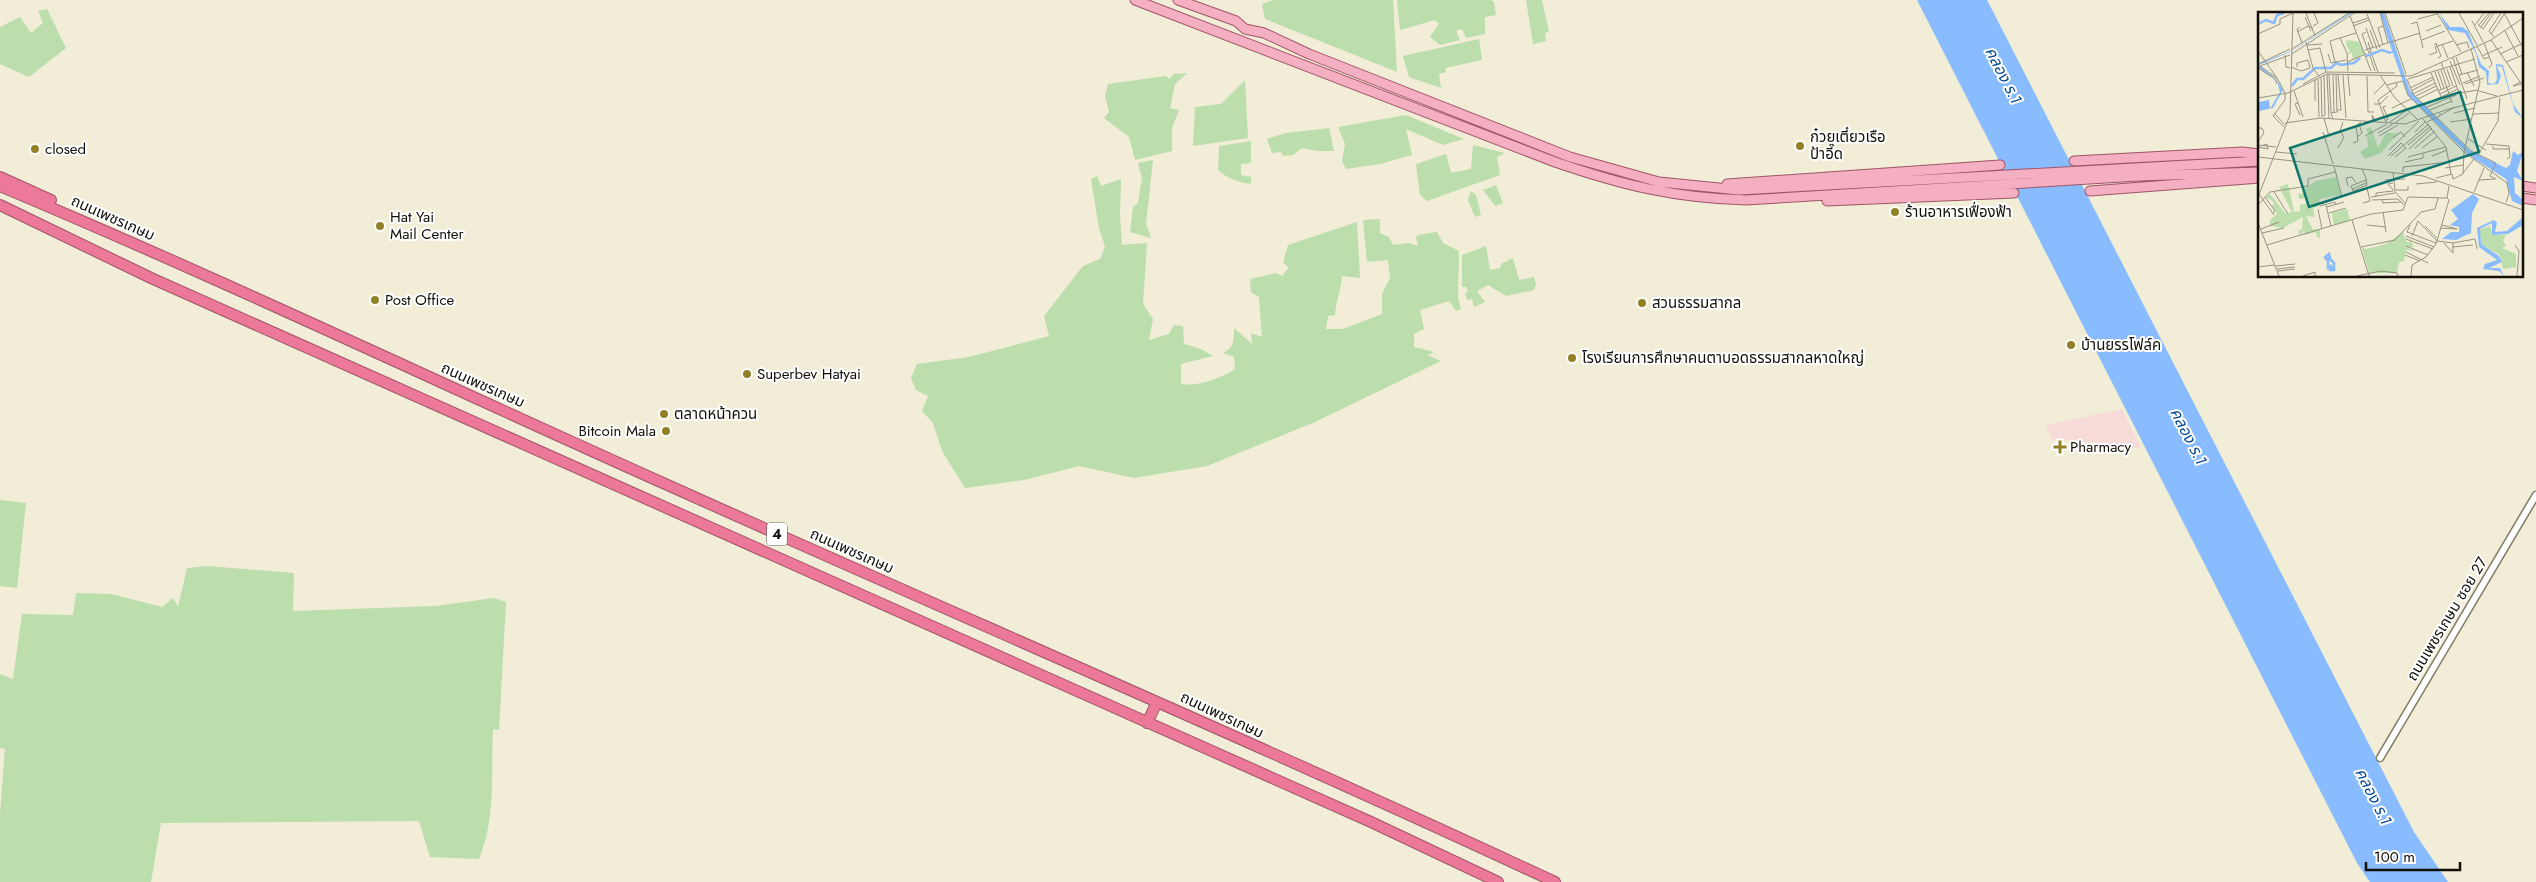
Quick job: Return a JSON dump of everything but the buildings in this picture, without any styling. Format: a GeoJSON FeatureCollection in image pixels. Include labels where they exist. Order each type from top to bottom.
{"type":"FeatureCollection","features":[{"type":"Feature","properties":{"kind":"highway"},"geometry":{"type":"LineString","coordinates":[[0,177],[73,210],[98,227]]}},
{"type":"Feature","properties":{"kind":"highway","name":"ถนนเพชรเกษม"},"geometry":{"type":"LineString","coordinates":[[0,186],[98,227],[667,485],[1157,702],[1555,882]]}},
{"type":"Feature","properties":{"kind":"highway","name":"4"},"geometry":{"type":"LineString","coordinates":[[0,205],[151,278],[1371,822],[1498,882]]}},
{"type":"Feature","properties":{"kind":"highway"},"geometry":{"type":"LineString","coordinates":[[0,212],[62,236]]}},
{"type":"Feature","properties":{"kind":"highway"},"geometry":{"type":"LineString","coordinates":[[1147,723],[1157,702]]}},
{"type":"Feature","properties":{"kind":"main road"},"geometry":{"type":"LineString","coordinates":[[1178,0],[1236,21],[1245,29],[1264,33],[1309,54],[1570,157],[1659,182],[1740,190],[2135,166],[2258,161]]}},
{"type":"Feature","properties":{"kind":"main road"},"geometry":{"type":"LineString","coordinates":[[1139,1],[1555,162],[1603,179],[1657,192],[1690,197],[1746,200],[1852,201],[2014,192]]}},
{"type":"Feature","properties":{"kind":"main road"},"geometry":{"type":"LineString","coordinates":[[2074,161],[2242,152],[2258,154]]}},
{"type":"Feature","properties":{"kind":"main road"},"geometry":{"type":"LineString","coordinates":[[1697,187],[2000,165]]}},
{"type":"Feature","properties":{"kind":"main road"},"geometry":{"type":"LineString","coordinates":[[1746,200],[2138,176],[2258,172]]}},
{"type":"Feature","properties":{"kind":"main road"},"geometry":{"type":"LineString","coordinates":[[2090,191],[2258,178]]}},
{"type":"Feature","properties":{"kind":"street","name":"ถนนเพชรเกษม ซอย 27"},"geometry":{"type":"LineString","coordinates":[[2380,758],[2536,495]]}},
{"type":"Feature","properties":{"kind":"shaded area"},"geometry":{"type":"Polygon","coordinates":[[[2122,409],[2141,447],[2100,451],[2098,443],[2051,439],[2046,425],[2122,409]]]}},
{"type":"Feature","properties":{"kind":"green space"},"geometry":{"type":"Polygon","coordinates":[[[1273,0],[1393,0],[1397,72],[1265,19],[1262,4],[1273,0]]]}},
{"type":"Feature","properties":{"kind":"green space"},"geometry":{"type":"Polygon","coordinates":[[[1397,0],[1491,0],[1494,2],[1496,15],[1485,17],[1485,34],[1466,38],[1462,29],[1456,31],[1460,40],[1440,45],[1430,37],[1439,24],[1435,20],[1400,30],[1397,0]]]}},
{"type":"Feature","properties":{"kind":"green space"},"geometry":{"type":"Polygon","coordinates":[[[1526,0],[1542,0],[1549,32],[1545,33],[1546,41],[1533,44],[1526,0]]]}},
{"type":"Feature","properties":{"kind":"green space"},"geometry":{"type":"Polygon","coordinates":[[[47,9],[66,48],[29,77],[0,64],[0,27],[20,17],[31,33],[43,23],[38,11],[47,9]]]}},
{"type":"Feature","properties":{"kind":"green space"},"geometry":{"type":"Polygon","coordinates":[[[1479,39],[1482,60],[1445,68],[1446,72],[1439,74],[1441,88],[1409,77],[1403,56],[1479,39]]]}},
{"type":"Feature","properties":{"kind":"green space"},"geometry":{"type":"Polygon","coordinates":[[[1187,73],[1175,84],[1170,108],[1179,110],[1172,128],[1172,151],[1135,160],[1129,137],[1104,118],[1109,112],[1105,96],[1108,84],[1166,76],[1169,79],[1174,74],[1187,73]]]}},
{"type":"Feature","properties":{"kind":"green space"},"geometry":{"type":"Polygon","coordinates":[[[1245,80],[1248,138],[1193,146],[1195,107],[1221,104],[1245,80]]]}},
{"type":"Feature","properties":{"kind":"green space"},"geometry":{"type":"Polygon","coordinates":[[[1406,115],[1464,139],[1443,145],[1406,129],[1412,155],[1380,164],[1346,169],[1342,161],[1345,144],[1338,127],[1406,115]]]}},
{"type":"Feature","properties":{"kind":"green space"},"geometry":{"type":"Polygon","coordinates":[[[1329,128],[1334,151],[1317,151],[1302,148],[1293,155],[1283,156],[1281,152],[1272,153],[1267,139],[1286,133],[1329,128]]]}},
{"type":"Feature","properties":{"kind":"green space"},"geometry":{"type":"Polygon","coordinates":[[[1251,141],[1251,163],[1241,164],[1241,175],[1251,177],[1251,184],[1233,180],[1218,170],[1219,146],[1251,141]]]}},
{"type":"Feature","properties":{"kind":"green space"},"geometry":{"type":"Polygon","coordinates":[[[1473,145],[1505,153],[1497,157],[1500,175],[1427,201],[1420,195],[1416,164],[1446,154],[1451,173],[1471,169],[1473,145]]]}},
{"type":"Feature","properties":{"kind":"green space"},"geometry":{"type":"Polygon","coordinates":[[[1153,160],[1146,224],[1151,238],[1130,232],[1133,207],[1138,203],[1142,178],[1138,163],[1153,160]]]}},
{"type":"Feature","properties":{"kind":"green space"},"geometry":{"type":"Polygon","coordinates":[[[1097,176],[1101,186],[1121,179],[1120,216],[1122,245],[1147,243],[1143,304],[1153,319],[1149,340],[1169,334],[1174,325],[1183,326],[1184,344],[1201,349],[1213,356],[1181,364],[1181,384],[1188,385],[1209,381],[1235,369],[1234,357],[1223,353],[1233,343],[1234,328],[1252,344],[1251,333],[1262,337],[1259,297],[1251,292],[1250,279],[1276,273],[1282,276],[1289,267],[1283,263],[1288,245],[1357,222],[1360,278],[1342,276],[1335,315],[1328,316],[1326,329],[1343,329],[1382,314],[1382,294],[1390,278],[1388,260],[1367,262],[1363,220],[1380,219],[1380,233],[1389,237],[1393,245],[1409,243],[1418,246],[1416,237],[1418,235],[1437,232],[1443,243],[1459,251],[1458,297],[1461,309],[1456,311],[1449,301],[1420,310],[1424,329],[1414,334],[1414,347],[1434,352],[1428,355],[1441,361],[1315,422],[1207,466],[1134,478],[1079,466],[1024,480],[965,488],[942,451],[933,423],[922,411],[928,396],[916,390],[911,378],[917,364],[969,357],[1049,336],[1044,316],[1083,266],[1100,259],[1105,247],[1099,228],[1091,179],[1097,176]]]}},
{"type":"Feature","properties":{"kind":"green space"},"geometry":{"type":"Polygon","coordinates":[[[1496,185],[1503,203],[1495,206],[1483,190],[1496,185]]]}},
{"type":"Feature","properties":{"kind":"green space"},"geometry":{"type":"Polygon","coordinates":[[[1471,191],[1476,195],[1481,215],[1475,217],[1468,200],[1471,191]]]}},
{"type":"Feature","properties":{"kind":"green space"},"geometry":{"type":"Polygon","coordinates":[[[1486,246],[1490,270],[1500,268],[1501,264],[1513,258],[1519,280],[1534,277],[1536,284],[1534,290],[1506,296],[1488,285],[1477,291],[1485,302],[1474,307],[1472,299],[1467,300],[1465,293],[1468,292],[1466,287],[1462,287],[1462,255],[1486,246]]]}},
{"type":"Feature","properties":{"kind":"green space"},"geometry":{"type":"Polygon","coordinates":[[[0,500],[26,503],[17,588],[0,586],[0,500]]]}},
{"type":"Feature","properties":{"kind":"green space"},"geometry":{"type":"Polygon","coordinates":[[[207,566],[294,573],[293,611],[435,606],[494,598],[506,602],[499,730],[493,729],[490,812],[488,828],[479,859],[430,857],[419,821],[161,823],[151,882],[0,882],[0,814],[5,749],[0,748],[0,674],[13,679],[22,614],[73,615],[76,593],[111,594],[162,607],[173,598],[178,607],[187,568],[207,566]]]}},
{"type":"Feature","properties":{"kind":"water","name":"คลอง ร.1"},"geometry":{"type":"Polygon","coordinates":[[[1917,0],[1987,0],[2414,832],[2448,882],[2370,882],[2357,863],[1917,0]]]}},
{"type":"Feature","properties":{"kind":"place","name":"ก๋วยเตี๋ยวเรือ ป้าอี๊ด"},"geometry":{"type":"Point","coordinates":[1800,146]}},
{"type":"Feature","properties":{"kind":"place","name":"closed"},"geometry":{"type":"Point","coordinates":[35,149]}},
{"type":"Feature","properties":{"kind":"place","name":"ร้านอาหารเฟื่องฟ้า"},"geometry":{"type":"Point","coordinates":[1895,212]}},
{"type":"Feature","properties":{"kind":"place","name":"Hat Yai Mail Center"},"geometry":{"type":"Point","coordinates":[380,226]}},
{"type":"Feature","properties":{"kind":"place","name":"Post Office"},"geometry":{"type":"Point","coordinates":[375,300]}},
{"type":"Feature","properties":{"kind":"place","name":"สวนธรรมสากล"},"geometry":{"type":"Point","coordinates":[1642,303]}},
{"type":"Feature","properties":{"kind":"place","name":"บ้านยรรโฟล์ค"},"geometry":{"type":"Point","coordinates":[2071,345]}},
{"type":"Feature","properties":{"kind":"place","name":"โรงเรียนการศึกษาคนตาบอดธรรมสากลหาดใหญ่"},"geometry":{"type":"Point","coordinates":[1572,358]}},
{"type":"Feature","properties":{"kind":"place","name":"Superbev Hatyai"},"geometry":{"type":"Point","coordinates":[747,374]}},
{"type":"Feature","properties":{"kind":"place","name":"ตลาดหน้าควน"},"geometry":{"type":"Point","coordinates":[664,414]}},
{"type":"Feature","properties":{"kind":"place","name":"Bitcoin Mala"},"geometry":{"type":"Point","coordinates":[666,431]}},
{"type":"Feature","properties":{"kind":"place","name":"Pharmacy"},"geometry":{"type":"Point","coordinates":[2060,447]}}]}
